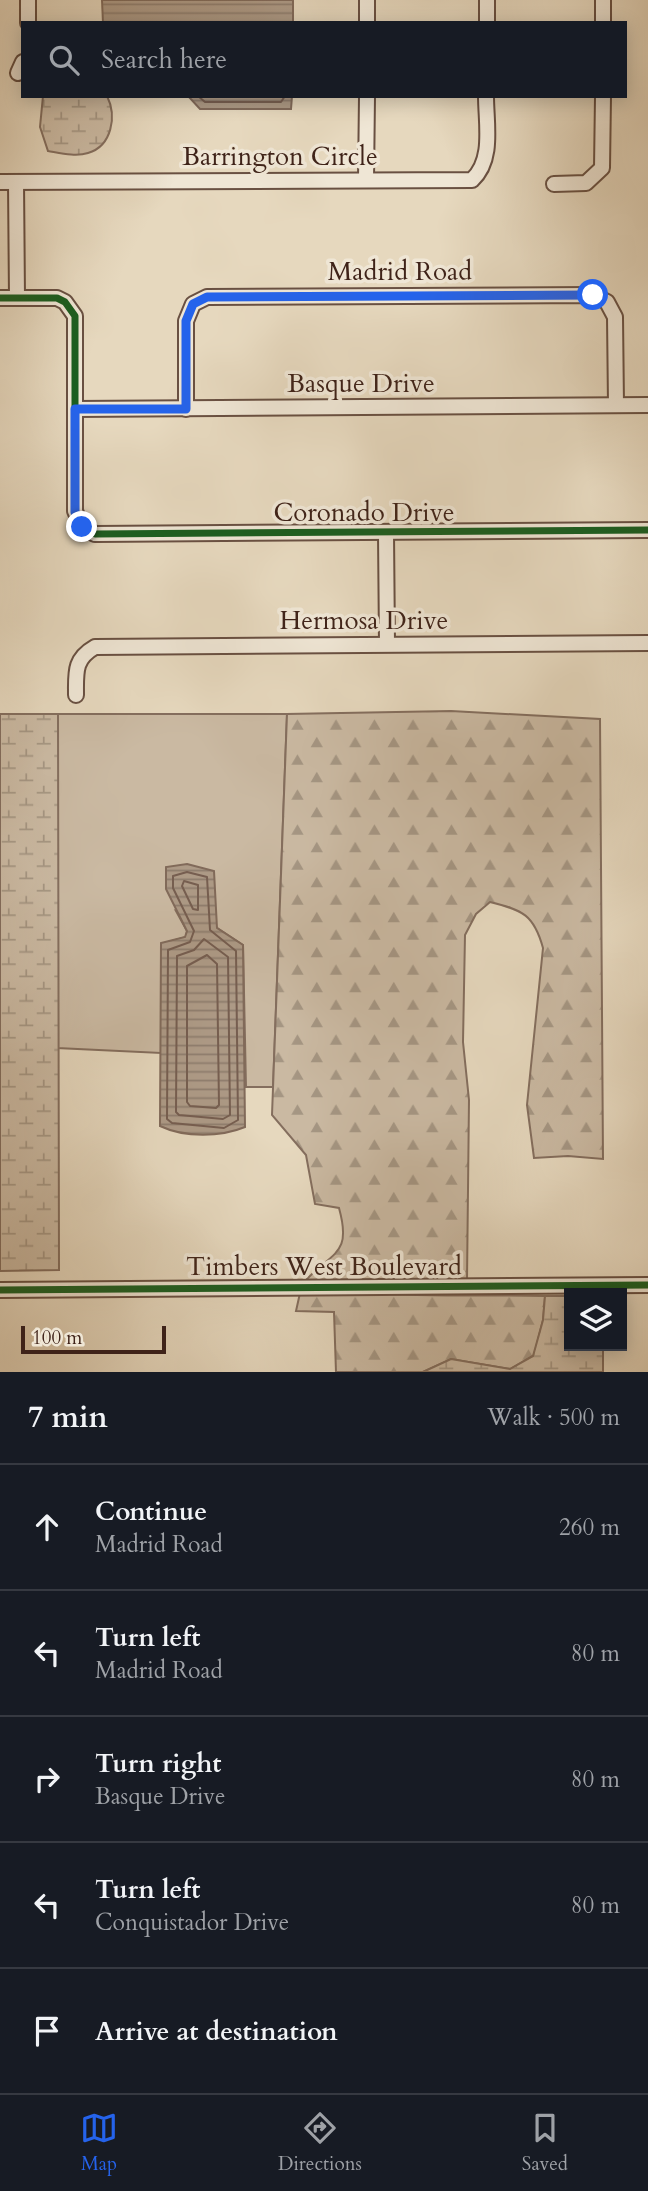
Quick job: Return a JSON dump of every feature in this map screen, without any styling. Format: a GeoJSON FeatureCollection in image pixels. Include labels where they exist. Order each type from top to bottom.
{"type":"FeatureCollection","features":[{"type":"Feature","properties":{"kind":"street"},"geometry":{"type":"LineString","coordinates":[[28,0],[28,21]]}},
{"type":"Feature","properties":{"kind":"street"},"geometry":{"type":"LineString","coordinates":[[367,0],[367,21]]}},
{"type":"Feature","properties":{"kind":"street"},"geometry":{"type":"LineString","coordinates":[[487,0],[487,21]]}},
{"type":"Feature","properties":{"kind":"street"},"geometry":{"type":"LineString","coordinates":[[603,0],[603,21]]}},
{"type":"Feature","properties":{"kind":"street"},"geometry":{"type":"LineString","coordinates":[[366,180],[367,98]]}},
{"type":"Feature","properties":{"kind":"street","name":"Barrington Circle"},"geometry":{"type":"LineString","coordinates":[[0,182],[472,180],[481,171],[486,160],[486,98]]}},
{"type":"Feature","properties":{"kind":"street"},"geometry":{"type":"LineString","coordinates":[[554,184],[586,183],[603,168],[603,98]]}},
{"type":"Feature","properties":{"kind":"street"},"geometry":{"type":"LineString","coordinates":[[16,182],[17,298]]}},
{"type":"Feature","properties":{"kind":"street","name":"Madrid Road"},"geometry":{"type":"LineString","coordinates":[[186,409],[186,321],[193,304],[207,297],[593,295],[607,302],[615,317],[615,405]]}},
{"type":"Feature","properties":{"kind":"street"},"geometry":{"type":"LineString","coordinates":[[0,298],[57,298],[65,302],[75,316],[75,409]]}},
{"type":"Feature","properties":{"kind":"street","name":"Basque Drive"},"geometry":{"type":"LineString","coordinates":[[75,409],[648,405]]}},
{"type":"Feature","properties":{"kind":"street","name":"Coronado Drive"},"geometry":{"type":"LineString","coordinates":[[75,409],[75,512],[82,527],[95,534],[648,530]]}},
{"type":"Feature","properties":{"kind":"street"},"geometry":{"type":"LineString","coordinates":[[386,533],[387,644]]}},
{"type":"Feature","properties":{"kind":"street","name":"Hermosa Drive"},"geometry":{"type":"LineString","coordinates":[[76,695],[76,665],[83,654],[96,647],[648,643]]}},
{"type":"Feature","properties":{"kind":"street","name":"Timbers West Boulevard"},"geometry":{"type":"LineString","coordinates":[[0,1290],[648,1284]]}},
{"type":"Feature","properties":{"kind":"green space"},"geometry":{"type":"Polygon","coordinates":[[[43,98],[108,98],[112,112],[110,129],[103,144],[88,153],[48,151],[40,127],[43,98]]]}},
{"type":"Feature","properties":{"kind":"green space"},"geometry":{"type":"Polygon","coordinates":[[[451,711],[600,719],[603,1159],[568,1156],[534,1158],[527,1105],[543,948],[536,928],[526,916],[519,911],[490,902],[476,914],[465,935],[463,1042],[469,1100],[467,1280],[305,1281],[337,1251],[343,1235],[339,1208],[315,1204],[306,1155],[272,1115],[287,714],[451,711]]]}},
{"type":"Feature","properties":{"kind":"green space"},"geometry":{"type":"Polygon","coordinates":[[[0,714],[58,714],[59,1270],[0,1271],[0,714]]]}},
{"type":"Feature","properties":{"kind":"green space"},"geometry":{"type":"Polygon","coordinates":[[[58,714],[287,714],[273,1087],[246,1087],[243,945],[217,928],[176,911],[187,931],[186,937],[161,944],[161,1053],[57,1048],[58,714]]]}},
{"type":"Feature","properties":{"kind":"green space"},"geometry":{"type":"Polygon","coordinates":[[[300,1293],[545,1296],[543,1320],[534,1355],[510,1369],[451,1359],[423,1372],[336,1372],[334,1312],[296,1311],[300,1293]]]}},
{"type":"Feature","properties":{"kind":"green space"},"geometry":{"type":"Polygon","coordinates":[[[545,1296],[564,1296],[564,1351],[603,1351],[603,1372],[423,1372],[451,1359],[510,1369],[533,1356],[543,1320],[545,1296]]]}},
{"type":"Feature","properties":{"kind":"water"},"geometry":{"type":"Polygon","coordinates":[[[102,0],[293,0],[293,21],[103,21],[102,0]]]}},
{"type":"Feature","properties":{"kind":"water"},"geometry":{"type":"Polygon","coordinates":[[[190,98],[292,98],[291,109],[200,109],[190,98]]]}},
{"type":"Feature","properties":{"kind":"water"},"geometry":{"type":"Polygon","coordinates":[[[187,864],[214,871],[217,928],[243,945],[245,1127],[214,1134],[180,1133],[160,1126],[161,943],[185,937],[187,931],[166,889],[166,867],[187,864]]]}},
{"type":"Feature","properties":{"kind":"cycle path"},"geometry":{"type":"LineString","coordinates":[[0,298],[57,298],[65,302],[75,316],[75,511],[82,527],[95,534],[648,530]]}},
{"type":"Feature","properties":{"kind":"cycle path"},"geometry":{"type":"LineString","coordinates":[[0,1290],[648,1285]]}},
{"type":"Feature","properties":{"kind":"route"},"geometry":{"type":"LineString","coordinates":[[82,527],[75,512],[75,409],[186,409],[186,321],[193,304],[207,297],[593,295]]}}]}
